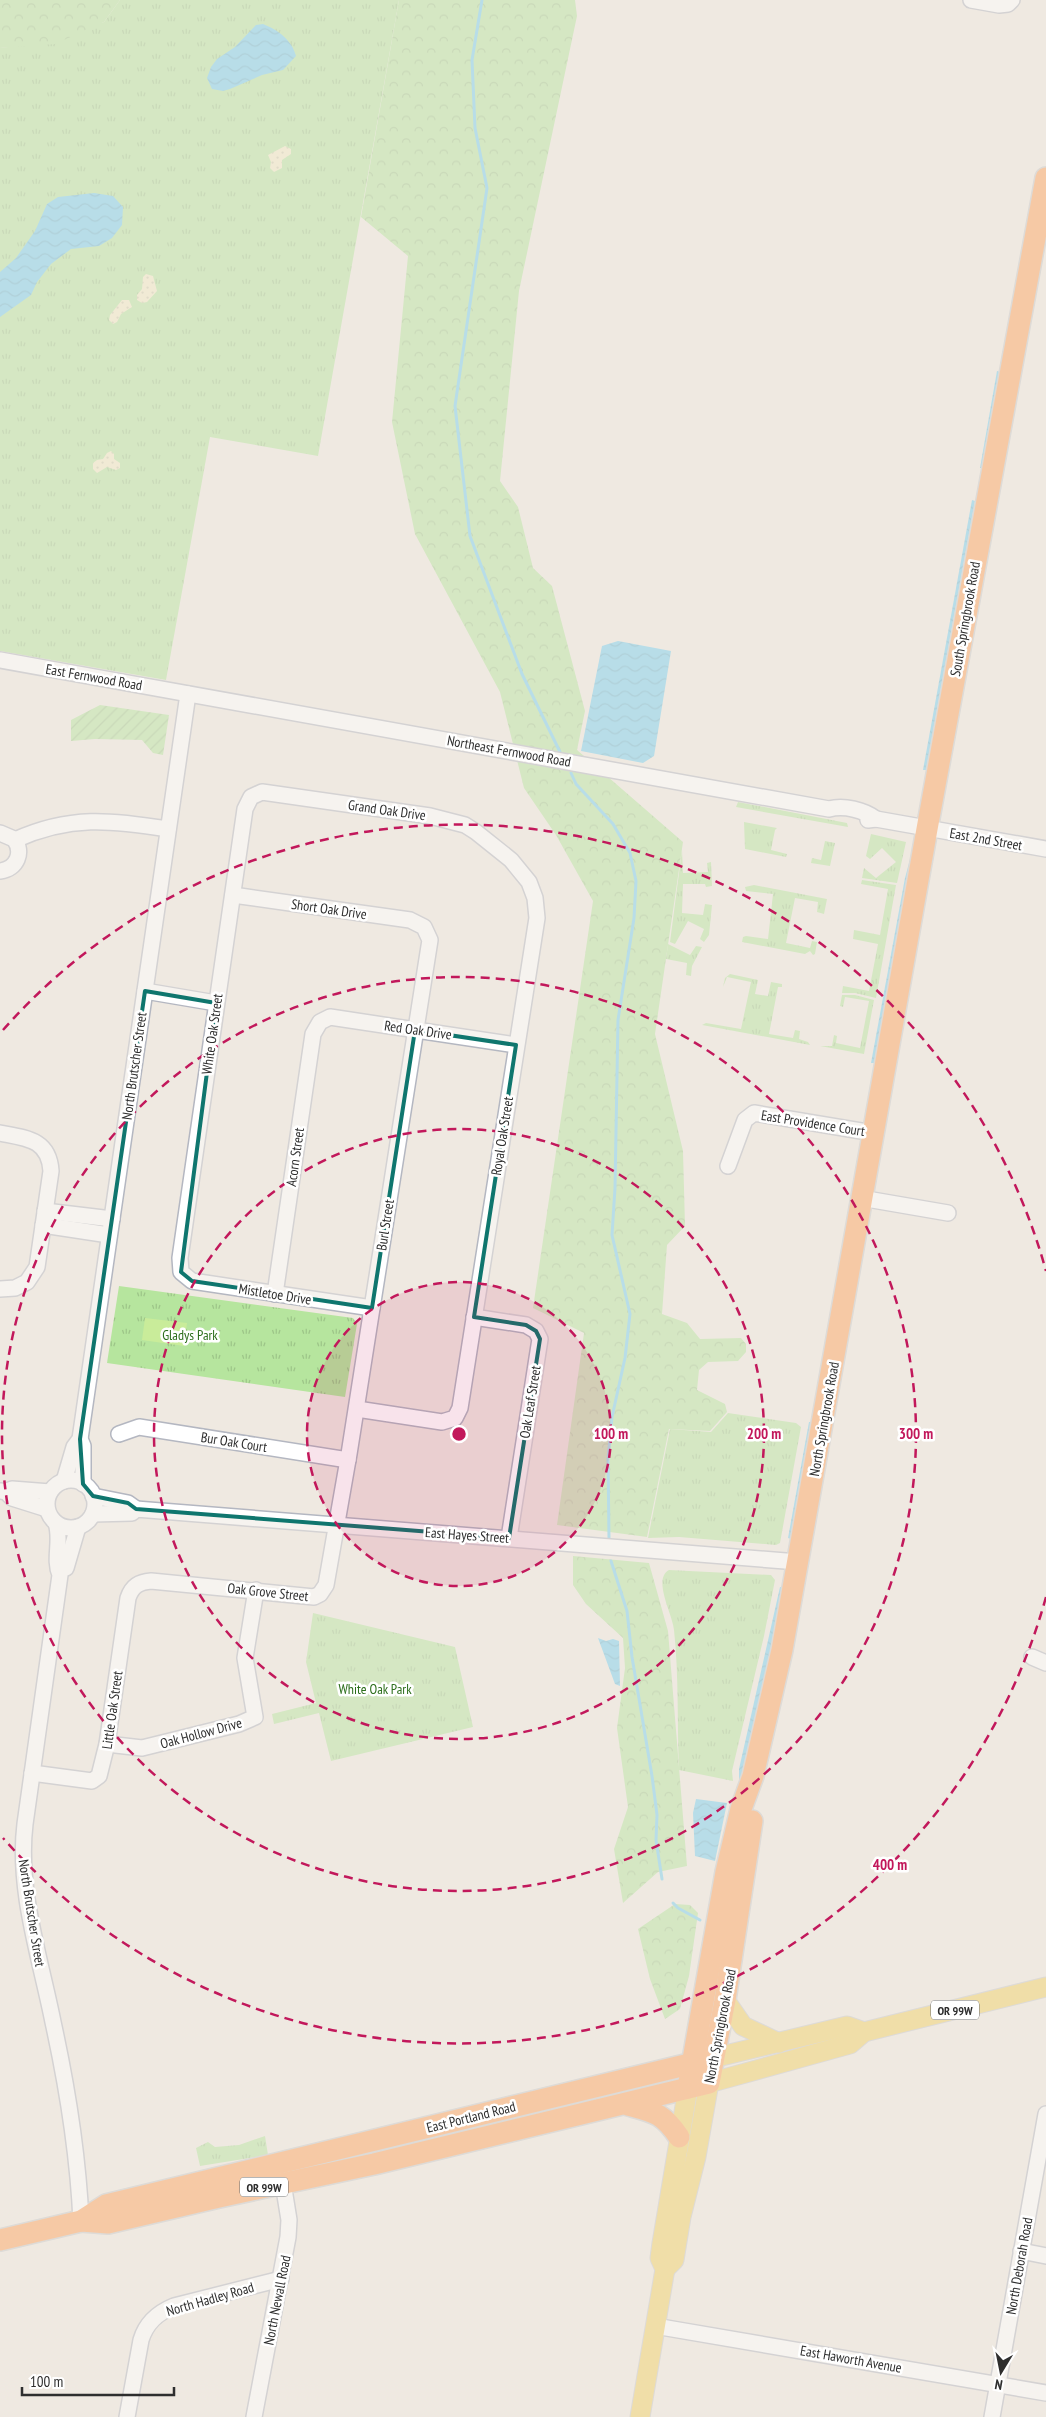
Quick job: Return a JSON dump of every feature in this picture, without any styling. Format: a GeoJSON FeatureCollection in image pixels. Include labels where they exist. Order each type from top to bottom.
{"type":"FeatureCollection","features":[{"type":"Feature","properties":{"kind":"highway","name":"South Springbrook Road"},"geometry":{"type":"LineString","coordinates":[[886,1060],[1046,178]]}},
{"type":"Feature","properties":{"kind":"highway","name":"North Springbrook Road"},"geometry":{"type":"LineString","coordinates":[[709,2082],[703,2061],[726,1872],[740,1810],[752,1776],[782,1650],[886,1060]]}},
{"type":"Feature","properties":{"kind":"highway","name":"North Springbrook Road"},"geometry":{"type":"LineString","coordinates":[[688,2088],[703,2061],[725,2000],[753,1812],[752,1776]]}},
{"type":"Feature","properties":{"kind":"highway"},"geometry":{"type":"LineString","coordinates":[[740,1810],[745,1819],[740,1848],[747,1849]]}},
{"type":"Feature","properties":{"kind":"highway","name":"East Portland Road"},"geometry":{"type":"LineString","coordinates":[[0,2240],[81,2221],[106,2205],[703,2061]]}},
{"type":"Feature","properties":{"kind":"highway","name":"East Portland Road"},"geometry":{"type":"LineString","coordinates":[[81,2221],[108,2224],[282,2183],[374,2164],[709,2082]]}},
{"type":"Feature","properties":{"kind":"highway"},"geometry":{"type":"LineString","coordinates":[[625,2104],[660,2114],[670,2123],[679,2136]]}},
{"type":"Feature","properties":{"kind":"main road","name":"East Portland Road"},"geometry":{"type":"LineString","coordinates":[[709,2082],[850,2044],[864,2032],[1046,1987]]}},
{"type":"Feature","properties":{"kind":"main road"},"geometry":{"type":"LineString","coordinates":[[725,2000],[743,2026],[779,2042]]}},
{"type":"Feature","properties":{"kind":"main road","name":"East Portland Road"},"geometry":{"type":"LineString","coordinates":[[703,2061],[847,2026],[864,2032]]}},
{"type":"Feature","properties":{"kind":"main road","name":"North Springbrook Road"},"geometry":{"type":"LineString","coordinates":[[665,2269],[674,2260],[696,2157],[709,2082]]}},
{"type":"Feature","properties":{"kind":"main road","name":"North Springbrook Road"},"geometry":{"type":"LineString","coordinates":[[640,2417],[665,2269],[660,2258],[688,2088]]}},
{"type":"Feature","properties":{"kind":"street"},"geometry":{"type":"LineString","coordinates":[[971,0],[999,5],[1008,4],[1012,0]]}},
{"type":"Feature","properties":{"kind":"street","name":"East Fernwood Road"},"geometry":{"type":"LineString","coordinates":[[0,660],[188,694]]}},
{"type":"Feature","properties":{"kind":"street","name":"Northeast Fernwood Road"},"geometry":{"type":"LineString","coordinates":[[188,694],[829,809],[836,815],[866,820],[876,819],[927,829]]}},
{"type":"Feature","properties":{"kind":"street","name":"North Brutscher Street"},"geometry":{"type":"LineString","coordinates":[[83,1484],[83,1446],[80,1439],[188,694]]}},
{"type":"Feature","properties":{"kind":"street","name":"Grand Oak Drive"},"geometry":{"type":"LineString","coordinates":[[251,797],[262,792],[452,820],[476,832],[511,860]]}},
{"type":"Feature","properties":{"kind":"street","name":"White Oak Street"},"geometry":{"type":"LineString","coordinates":[[181,1272],[180,1258],[244,809],[251,797]]}},
{"type":"Feature","properties":{"kind":"street"},"geometry":{"type":"LineString","coordinates":[[17,843],[70,822],[91,820],[168,834]]}},
{"type":"Feature","properties":{"kind":"street","name":"East 2nd Street"},"geometry":{"type":"LineString","coordinates":[[927,829],[1046,849]]}},
{"type":"Feature","properties":{"kind":"street"},"geometry":{"type":"LineString","coordinates":[[0,833],[7,834],[17,843],[17,862],[6,870],[0,871]]}},
{"type":"Feature","properties":{"kind":"street","name":"Royal Oak Street"},"geometry":{"type":"LineString","coordinates":[[357,1410],[442,1422],[454,1418],[460,1408],[537,918],[535,898],[529,882],[511,860]]}},
{"type":"Feature","properties":{"kind":"street","name":"Short Oak Drive"},"geometry":{"type":"LineString","coordinates":[[233,895],[410,920],[424,927]]}},
{"type":"Feature","properties":{"kind":"street","name":"Burl Street"},"geometry":{"type":"LineString","coordinates":[[338,1525],[430,940],[424,927]]}},
{"type":"Feature","properties":{"kind":"street"},"geometry":{"type":"LineString","coordinates":[[145,991],[216,1002]]}},
{"type":"Feature","properties":{"kind":"street","name":"Red Oak Drive"},"geometry":{"type":"LineString","coordinates":[[320,1022],[330,1018],[516,1045]]}},
{"type":"Feature","properties":{"kind":"street","name":"Acorn Street"},"geometry":{"type":"LineString","coordinates":[[275,1294],[313,1034],[320,1022]]}},
{"type":"Feature","properties":{"kind":"street","name":"East Providence Court"},"geometry":{"type":"LineString","coordinates":[[728,1166],[745,1120],[754,1114],[873,1133]]}},
{"type":"Feature","properties":{"kind":"street"},"geometry":{"type":"LineString","coordinates":[[0,1133],[27,1138],[36,1142],[46,1151],[51,1171],[37,1267],[27,1282],[15,1288],[0,1289]]}},
{"type":"Feature","properties":{"kind":"street"},"geometry":{"type":"LineString","coordinates":[[861,1198],[948,1213]]}},
{"type":"Feature","properties":{"kind":"street"},"geometry":{"type":"LineString","coordinates":[[44,1218],[112,1219]]}},
{"type":"Feature","properties":{"kind":"street"},"geometry":{"type":"LineString","coordinates":[[44,1218],[109,1235]]}},
{"type":"Feature","properties":{"kind":"street","name":"Mistletoe Drive"},"geometry":{"type":"LineString","coordinates":[[181,1272],[192,1281],[372,1308]]}},
{"type":"Feature","properties":{"kind":"street","name":"Oak Leaf Street"},"geometry":{"type":"LineString","coordinates":[[474,1317],[526,1325],[536,1330],[540,1339],[509,1538]]}},
{"type":"Feature","properties":{"kind":"street","name":"Bur Oak Court"},"geometry":{"type":"LineString","coordinates":[[119,1434],[139,1427],[348,1460]]}},
{"type":"Feature","properties":{"kind":"street","name":"North Brutscher Street"},"geometry":{"type":"LineString","coordinates":[[64,1481],[74,1446],[80,1439]]}},
{"type":"Feature","properties":{"kind":"street"},"geometry":{"type":"LineString","coordinates":[[3,1492],[12,1498],[47,1509],[56,1523],[63,1527],[78,1527],[93,1514],[95,1506],[93,1496],[83,1484],[70,1480],[56,1485],[50,1492],[47,1509]]}},
{"type":"Feature","properties":{"kind":"street"},"geometry":{"type":"LineString","coordinates":[[3,1492],[12,1489],[50,1492]]}},
{"type":"Feature","properties":{"kind":"street","name":"East Hayes Street"},"geometry":{"type":"LineString","coordinates":[[93,1496],[128,1504],[136,1509],[798,1562]]}},
{"type":"Feature","properties":{"kind":"street","name":"East Hayes Street"},"geometry":{"type":"LineString","coordinates":[[93,1514],[132,1513],[136,1509]]}},
{"type":"Feature","properties":{"kind":"street","name":"North Brutscher Street"},"geometry":{"type":"LineString","coordinates":[[56,1523],[59,1532],[57,1568],[60,1575],[22,1845],[23,1867],[62,2067],[80,2191],[81,2221]]}},
{"type":"Feature","properties":{"kind":"street","name":"Oak Grove Street"},"geometry":{"type":"LineString","coordinates":[[143,1582],[256,1590],[308,1597],[320,1594],[326,1585],[338,1525]]}},
{"type":"Feature","properties":{"kind":"street","name":"North Brutscher Street"},"geometry":{"type":"LineString","coordinates":[[60,1575],[66,1569],[78,1527]]}},
{"type":"Feature","properties":{"kind":"street","name":"Little Oak Street"},"geometry":{"type":"LineString","coordinates":[[32,1773],[92,1781],[99,1776],[107,1744],[128,1598],[135,1586],[143,1582]]}},
{"type":"Feature","properties":{"kind":"street","name":"Oak Hollow Drive"},"geometry":{"type":"LineString","coordinates":[[107,1744],[142,1748],[239,1724],[255,1717],[245,1658],[256,1590]]}},
{"type":"Feature","properties":{"kind":"street","name":"North Deborah Road"},"geometry":{"type":"LineString","coordinates":[[992,2417],[1046,2114]]}},
{"type":"Feature","properties":{"kind":"street","name":"North Newall Road"},"geometry":{"type":"LineString","coordinates":[[254,2417],[281,2279],[289,2220],[282,2183]]}},
{"type":"Feature","properties":{"kind":"street"},"geometry":{"type":"LineString","coordinates":[[1021,2252],[1046,2256]]}},
{"type":"Feature","properties":{"kind":"street","name":"North Hadley Road"},"geometry":{"type":"LineString","coordinates":[[126,2417],[141,2340],[145,2330],[157,2315],[174,2306],[281,2279]]}},
{"type":"Feature","properties":{"kind":"street","name":"East Haworth Avenue"},"geometry":{"type":"LineString","coordinates":[[655,2326],[1046,2393]]}},
{"type":"Feature","properties":{"kind":"highlighted area"},"geometry":{"type":"Polygon","coordinates":[[[145,991],[216,1003],[181,1272],[192,1281],[372,1308],[415,1030],[516,1045],[474,1317],[526,1325],[536,1331],[540,1339],[509,1538],[136,1509],[128,1503],[93,1496],[83,1484],[80,1439],[145,991]]]}},
{"type":"Feature","properties":{"kind":"green space"},"geometry":{"type":"Polygon","coordinates":[[[0,0],[120,0],[104,22],[55,44],[0,48],[0,0]]]}},
{"type":"Feature","properties":{"kind":"green space"},"geometry":{"type":"Polygon","coordinates":[[[120,0],[399,0],[318,456],[210,437],[166,680],[0,651],[0,48],[24,45],[104,22],[120,0]]]}},
{"type":"Feature","properties":{"kind":"green space"},"geometry":{"type":"Polygon","coordinates":[[[399,0],[575,0],[577,16],[519,291],[500,481],[518,507],[533,568],[552,586],[585,711],[577,750],[683,842],[655,1034],[683,1151],[685,1226],[667,1245],[662,1314],[687,1323],[700,1339],[741,1338],[746,1344],[746,1352],[738,1361],[708,1362],[699,1370],[697,1390],[725,1404],[727,1412],[710,1431],[669,1429],[647,1537],[557,1525],[584,1333],[533,1308],[593,901],[556,835],[524,788],[500,692],[415,534],[392,422],[408,256],[361,217],[399,0]]]}},
{"type":"Feature","properties":{"kind":"green space"},"geometry":{"type":"Polygon","coordinates":[[[100,705],[169,715],[163,755],[153,753],[142,740],[95,739],[71,741],[71,720],[100,705]]]}},
{"type":"Feature","properties":{"kind":"green space"},"geometry":{"type":"Polygon","coordinates":[[[738,802],[847,823],[848,827],[736,807],[738,802]]]}},
{"type":"Feature","properties":{"kind":"green space"},"geometry":{"type":"Polygon","coordinates":[[[744,822],[777,828],[771,850],[787,854],[786,857],[745,849],[744,822]]]}},
{"type":"Feature","properties":{"kind":"green space"},"geometry":{"type":"Polygon","coordinates":[[[871,834],[906,842],[897,883],[862,878],[864,868],[876,878],[896,862],[882,848],[870,859],[866,856],[871,834]]]}},
{"type":"Feature","properties":{"kind":"green space"},"geometry":{"type":"Polygon","coordinates":[[[825,841],[835,843],[830,866],[811,863],[812,858],[821,860],[825,841]]]}},
{"type":"Feature","properties":{"kind":"green space"},"geometry":{"type":"Polygon","coordinates":[[[682,850],[683,873],[708,872],[707,863],[711,862],[712,886],[706,887],[705,884],[683,884],[682,913],[703,915],[705,904],[712,905],[709,935],[704,942],[700,939],[704,929],[688,921],[675,944],[670,942],[682,850]]]}},
{"type":"Feature","properties":{"kind":"green space"},"geometry":{"type":"Polygon","coordinates":[[[862,880],[896,885],[876,998],[855,993],[842,993],[843,986],[869,991],[878,944],[853,939],[854,930],[880,935],[888,889],[861,884],[862,880]]]}},
{"type":"Feature","properties":{"kind":"green space"},"geometry":{"type":"Polygon","coordinates":[[[754,885],[827,899],[824,914],[817,912],[818,902],[795,898],[786,943],[810,948],[812,941],[817,942],[815,954],[813,955],[810,951],[805,954],[742,942],[743,937],[746,936],[768,939],[773,894],[746,891],[745,887],[754,885]]]}},
{"type":"Feature","properties":{"kind":"green space"},"geometry":{"type":"Polygon","coordinates":[[[668,944],[690,955],[696,946],[702,947],[692,966],[691,976],[686,975],[687,963],[666,959],[668,944]]]}},
{"type":"Feature","properties":{"kind":"green space"},"geometry":{"type":"Polygon","coordinates":[[[730,974],[758,980],[755,994],[768,996],[771,982],[782,984],[782,987],[778,987],[769,1034],[793,1038],[795,1030],[800,1031],[799,1039],[808,1042],[810,1045],[702,1025],[706,1023],[741,1029],[751,982],[727,977],[723,987],[725,978],[730,974]]]}},
{"type":"Feature","properties":{"kind":"green space"},"geometry":{"type":"Polygon","coordinates":[[[842,995],[855,995],[874,1000],[864,1054],[820,1046],[832,1046],[834,1035],[837,1036],[836,1043],[860,1048],[869,1001],[845,997],[843,1007],[840,1006],[842,995]]]}},
{"type":"Feature","properties":{"kind":"green space","name":"Gladys Park"},"geometry":{"type":"Polygon","coordinates":[[[119,1286],[353,1318],[357,1324],[345,1397],[107,1363],[119,1286]]]}},
{"type":"Feature","properties":{"kind":"green space"},"geometry":{"type":"Polygon","coordinates":[[[145,1318],[187,1323],[184,1346],[142,1340],[145,1318]]]}},
{"type":"Feature","properties":{"kind":"green space"},"geometry":{"type":"Polygon","coordinates":[[[728,1413],[796,1423],[801,1427],[780,1543],[776,1545],[679,1537],[648,1538],[670,1429],[711,1432],[728,1413]]]}},
{"type":"Feature","properties":{"kind":"green space"},"geometry":{"type":"Polygon","coordinates":[[[573,1556],[649,1563],[668,1631],[687,1866],[658,1872],[623,1903],[614,1849],[628,1807],[617,1728],[625,1668],[623,1638],[586,1604],[573,1585],[573,1556]]]}},
{"type":"Feature","properties":{"kind":"green space"},"geometry":{"type":"Polygon","coordinates":[[[669,1570],[771,1575],[775,1580],[764,1636],[732,1771],[733,1781],[679,1770],[676,1647],[673,1623],[662,1581],[664,1575],[669,1570]]]}},
{"type":"Feature","properties":{"kind":"green space","name":"White Oak Park"},"geometry":{"type":"Polygon","coordinates":[[[313,1613],[455,1647],[473,1727],[331,1761],[319,1713],[274,1724],[272,1714],[316,1703],[306,1662],[313,1613]]]}},
{"type":"Feature","properties":{"kind":"green space"},"geometry":{"type":"Polygon","coordinates":[[[675,1904],[690,1905],[698,1913],[689,1976],[680,2009],[665,2019],[650,1979],[638,1929],[675,1904]]]}},
{"type":"Feature","properties":{"kind":"green space"},"geometry":{"type":"Polygon","coordinates":[[[265,2136],[268,2155],[200,2166],[196,2148],[208,2142],[215,2147],[239,2145],[265,2136]]]}},
{"type":"Feature","properties":{"kind":"sand"},"geometry":{"type":"Polygon","coordinates":[[[285,146],[291,149],[291,154],[282,160],[282,168],[274,172],[270,168],[271,162],[268,155],[285,146]]]}},
{"type":"Feature","properties":{"kind":"sand"},"geometry":{"type":"Polygon","coordinates":[[[146,274],[153,276],[157,291],[147,302],[142,303],[137,300],[137,295],[142,289],[143,277],[146,274]]]}},
{"type":"Feature","properties":{"kind":"sand"},"geometry":{"type":"Polygon","coordinates":[[[122,300],[129,300],[132,307],[121,314],[117,322],[113,324],[109,320],[110,315],[122,300]]]}},
{"type":"Feature","properties":{"kind":"sand"},"geometry":{"type":"Polygon","coordinates":[[[111,451],[114,454],[114,459],[120,463],[120,468],[116,470],[107,467],[97,473],[93,469],[93,463],[103,459],[111,451]]]}},
{"type":"Feature","properties":{"kind":"water"},"geometry":{"type":"Polygon","coordinates":[[[263,24],[284,36],[296,56],[283,70],[262,75],[223,91],[212,89],[207,78],[211,67],[217,59],[235,47],[256,25],[263,24]]]}},
{"type":"Feature","properties":{"kind":"water"},"geometry":{"type":"Polygon","coordinates":[[[94,193],[113,196],[123,207],[122,225],[112,238],[99,246],[71,249],[51,264],[37,282],[31,295],[0,317],[0,272],[16,258],[35,231],[47,204],[58,197],[94,193]]]}},
{"type":"Feature","properties":{"kind":"water"},"geometry":{"type":"Polygon","coordinates":[[[997,371],[1000,372],[983,468],[980,468],[997,371]]]}},
{"type":"Feature","properties":{"kind":"water"},"geometry":{"type":"Polygon","coordinates":[[[972,500],[975,501],[926,770],[923,770],[972,500]]]}},
{"type":"Feature","properties":{"kind":"water"},"geometry":{"type":"Polygon","coordinates":[[[618,641],[671,651],[654,756],[643,763],[581,751],[602,646],[618,641]]]}},
{"type":"Feature","properties":{"kind":"water"},"geometry":{"type":"Polygon","coordinates":[[[912,852],[874,1063],[871,1063],[905,878],[912,852]]]}},
{"type":"Feature","properties":{"kind":"water"},"geometry":{"type":"Polygon","coordinates":[[[809,1422],[812,1422],[791,1539],[788,1538],[809,1422]]]}},
{"type":"Feature","properties":{"kind":"water"},"geometry":{"type":"Polygon","coordinates":[[[780,1587],[782,1587],[775,1631],[739,1785],[739,1769],[780,1587]]]}},
{"type":"Feature","properties":{"kind":"water"},"geometry":{"type":"Polygon","coordinates":[[[598,1638],[606,1641],[613,1639],[619,1641],[620,1686],[615,1684],[598,1638]]]}},
{"type":"Feature","properties":{"kind":"water"},"geometry":{"type":"Polygon","coordinates":[[[696,1799],[727,1803],[715,1861],[695,1856],[693,1813],[696,1799]]]}},
{"type":"Feature","properties":{"kind":"waterway"},"geometry":{"type":"LineString","coordinates":[[482,0],[472,60],[475,128],[487,188],[455,406],[470,536],[522,674],[560,752]]}},
{"type":"Feature","properties":{"kind":"waterway"},"geometry":{"type":"LineString","coordinates":[[571,773],[576,784],[613,824],[630,853],[636,881],[634,918],[618,1020],[615,1188],[612,1235],[630,1314],[625,1358],[612,1417],[608,1459],[609,1538]]}},
{"type":"Feature","properties":{"kind":"waterway"},"geometry":{"type":"LineString","coordinates":[[611,1561],[627,1611],[632,1657],[652,1776],[657,1815],[656,1840],[662,1879]]}},
{"type":"Feature","properties":{"kind":"waterway"},"geometry":{"type":"LineString","coordinates":[[673,1903],[678,1908],[700,1920]]}}]}
